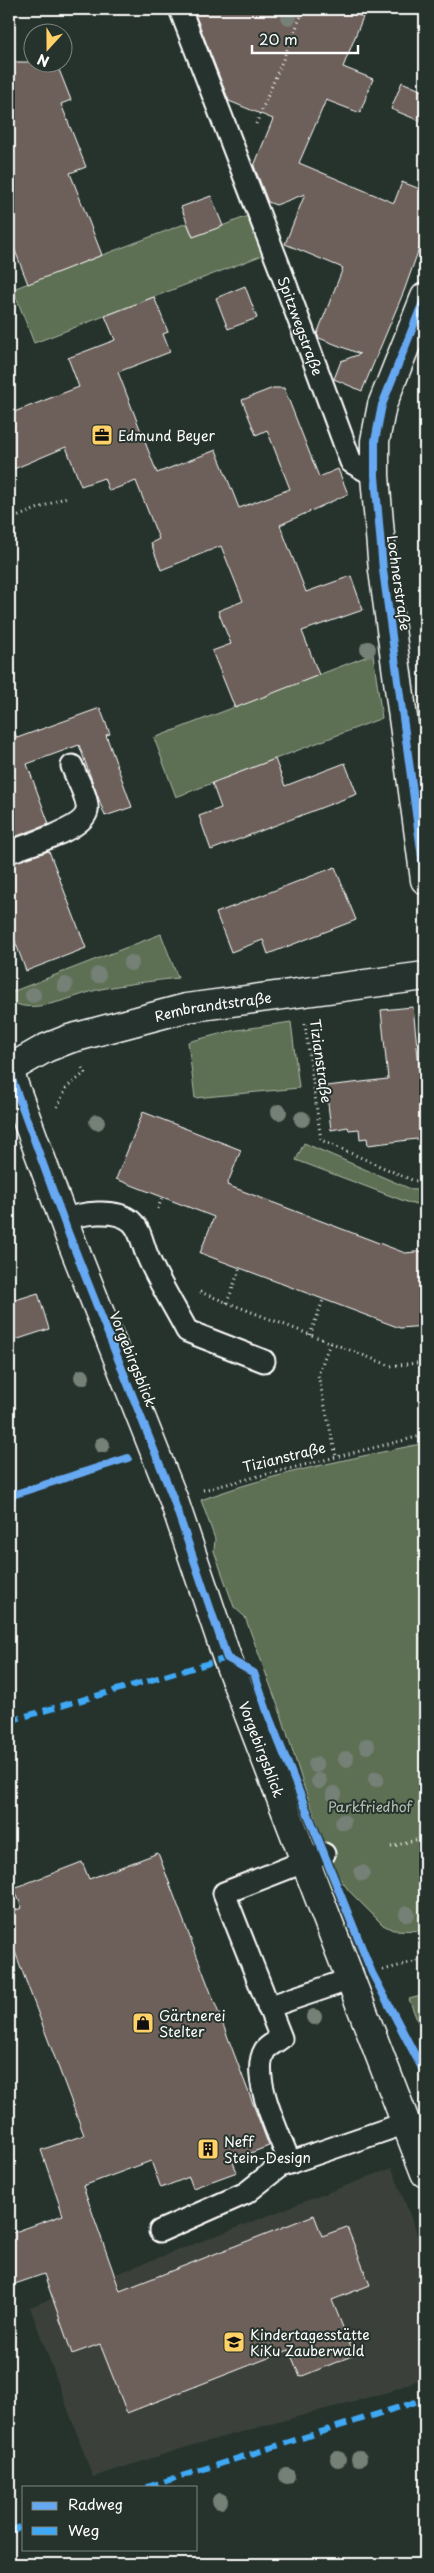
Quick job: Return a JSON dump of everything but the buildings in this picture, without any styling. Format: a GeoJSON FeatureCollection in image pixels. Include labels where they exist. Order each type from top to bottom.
{"type":"FeatureCollection","features":[{"type":"Feature","properties":{"kind":"street","name":"Lochnerstraße"},"geometry":{"type":"LineString","coordinates":[[425,297],[382,405],[375,442],[375,476],[383,570],[419,789],[425,880]]}},
{"type":"Feature","properties":{"kind":"street","name":"Rembrandtstraße"},"geometry":{"type":"LineString","coordinates":[[9,1070],[69,1039],[186,1008],[425,976]]}},
{"type":"Feature","properties":{"kind":"street","name":"Vorgebirgsblick"},"geometry":{"type":"LineString","coordinates":[[9,1070],[64,1220],[173,1498],[227,1658],[315,1858],[351,1979],[425,2173]]}},
{"type":"Feature","properties":{"kind":"lane","name":"Spitzwegstraße"},"geometry":{"type":"LineString","coordinates":[[180,9],[351,462],[375,476]]}},
{"type":"Feature","properties":{"kind":"lane"},"geometry":{"type":"LineString","coordinates":[[9,852],[71,828],[84,818],[86,805],[72,766]]}},
{"type":"Feature","properties":{"kind":"lane"},"geometry":{"type":"LineString","coordinates":[[64,1220],[87,1213],[105,1213],[130,1220],[139,1232],[148,1256],[187,1331],[264,1361]]}},
{"type":"Feature","properties":{"kind":"lane"},"geometry":{"type":"LineString","coordinates":[[290,2163],[265,2096],[259,2070],[266,2050],[281,2038],[224,1893],[315,1858]]}},
{"type":"Feature","properties":{"kind":"lane"},"geometry":{"type":"LineString","coordinates":[[268,2007],[351,1979]]}},
{"type":"Feature","properties":{"kind":"lane"},"geometry":{"type":"LineString","coordinates":[[160,2231],[246,2193],[280,2166],[406,2123]]}},
{"type":"Feature","properties":{"kind":"path"},"geometry":{"type":"LineString","coordinates":[[239,164],[304,9]]}},
{"type":"Feature","properties":{"kind":"path"},"geometry":{"type":"LineString","coordinates":[[9,520],[69,496]]}},
{"type":"Feature","properties":{"kind":"path"},"geometry":{"type":"LineString","coordinates":[[56,1115],[68,1087],[85,1073],[69,1039]]}},
{"type":"Feature","properties":{"kind":"path"},"geometry":{"type":"LineString","coordinates":[[149,1207],[158,1210],[162,1197]]}},
{"type":"Feature","properties":{"kind":"path"},"geometry":{"type":"LineString","coordinates":[[227,1303],[240,1268]]}},
{"type":"Feature","properties":{"kind":"path"},"geometry":{"type":"LineString","coordinates":[[197,1291],[391,1366],[425,1362]]}},
{"type":"Feature","properties":{"kind":"path"},"geometry":{"type":"LineString","coordinates":[[310,1335],[324,1300]]}},
{"type":"Feature","properties":{"kind":"path"},"geometry":{"type":"LineString","coordinates":[[424,1326],[425,1336]]}},
{"type":"Feature","properties":{"kind":"path"},"geometry":{"type":"LineString","coordinates":[[330,1343],[318,1375],[336,1456]]}},
{"type":"Feature","properties":{"kind":"path"},"geometry":{"type":"LineString","coordinates":[[391,1847],[425,1837]]}},
{"type":"Feature","properties":{"kind":"path"},"geometry":{"type":"LineString","coordinates":[[351,1979],[425,1959]]}},
{"type":"Feature","properties":{"kind":"shaded area","name":"Kindertagesstätte KiKu Zauberwald"},"geometry":{"type":"Polygon","coordinates":[[[392,2168],[425,2255],[425,2377],[388,2392],[190,2446],[93,2477],[30,2307],[392,2168]]]}},
{"type":"Feature","properties":{"kind":"green space"},"geometry":{"type":"Polygon","coordinates":[[[248,216],[263,255],[34,343],[13,289],[187,223],[193,237],[248,216]]]}},
{"type":"Feature","properties":{"kind":"green space"},"geometry":{"type":"Polygon","coordinates":[[[373,654],[382,718],[176,797],[154,738],[373,654]]]}},
{"type":"Feature","properties":{"kind":"green space"},"geometry":{"type":"Polygon","coordinates":[[[161,934],[178,978],[101,989],[40,1006],[17,1004],[9,998],[9,993],[161,934]]]}},
{"type":"Feature","properties":{"kind":"green space"},"geometry":{"type":"Polygon","coordinates":[[[291,1022],[299,1088],[195,1098],[188,1042],[231,1031],[291,1022]]]}},
{"type":"Feature","properties":{"kind":"green space"},"geometry":{"type":"Polygon","coordinates":[[[304,1143],[413,1190],[425,1189],[425,1203],[412,1204],[296,1160],[304,1143]]]}},
{"type":"Feature","properties":{"kind":"green space","name":"Parkfriedhof"},"geometry":{"type":"Polygon","coordinates":[[[425,1443],[425,1931],[393,1930],[383,1925],[349,1891],[336,1873],[245,1617],[234,1607],[214,1551],[215,1539],[201,1500],[284,1474],[425,1443]]]}},
{"type":"Feature","properties":{"kind":"green space"},"geometry":{"type":"Polygon","coordinates":[[[425,1995],[425,2041],[409,1999],[425,1995]]]}},
{"type":"Feature","properties":{"kind":"marked path"},"geometry":{"type":"LineString","coordinates":[[9,1721],[227,1658],[231,1661]]}},
{"type":"Feature","properties":{"kind":"marked path"},"geometry":{"type":"LineString","coordinates":[[150,2486],[425,2399]]}},
{"type":"Feature","properties":{"kind":"marked path"},"geometry":{"type":"LineString","coordinates":[[9,2531],[22,2527]]}},
{"type":"Feature","properties":{"kind":"cycle path"},"geometry":{"type":"LineString","coordinates":[[425,297],[382,405],[375,441],[375,476],[383,570],[425,880]]}},
{"type":"Feature","properties":{"kind":"cycle path"},"geometry":{"type":"LineString","coordinates":[[9,1071],[69,1235],[173,1498],[227,1658],[254,1673],[269,1717],[372,1973],[425,2074]]}},
{"type":"Feature","properties":{"kind":"cycle path"},"geometry":{"type":"LineString","coordinates":[[9,1496],[128,1458]]}},
{"type":"Feature","properties":{"kind":"place","name":"Edmund Beyer"},"geometry":{"type":"Point","coordinates":[102,435]}},
{"type":"Feature","properties":{"kind":"place","name":"Gärtnerei Stelter"},"geometry":{"type":"Point","coordinates":[143,2023]}},
{"type":"Feature","properties":{"kind":"place","name":"Neff Stein-Design"},"geometry":{"type":"Point","coordinates":[208,2149]}},
{"type":"Feature","properties":{"kind":"place","name":"Kindertagesstätte KiKu Zauberwald"},"geometry":{"type":"Point","coordinates":[234,2342]}}]}
